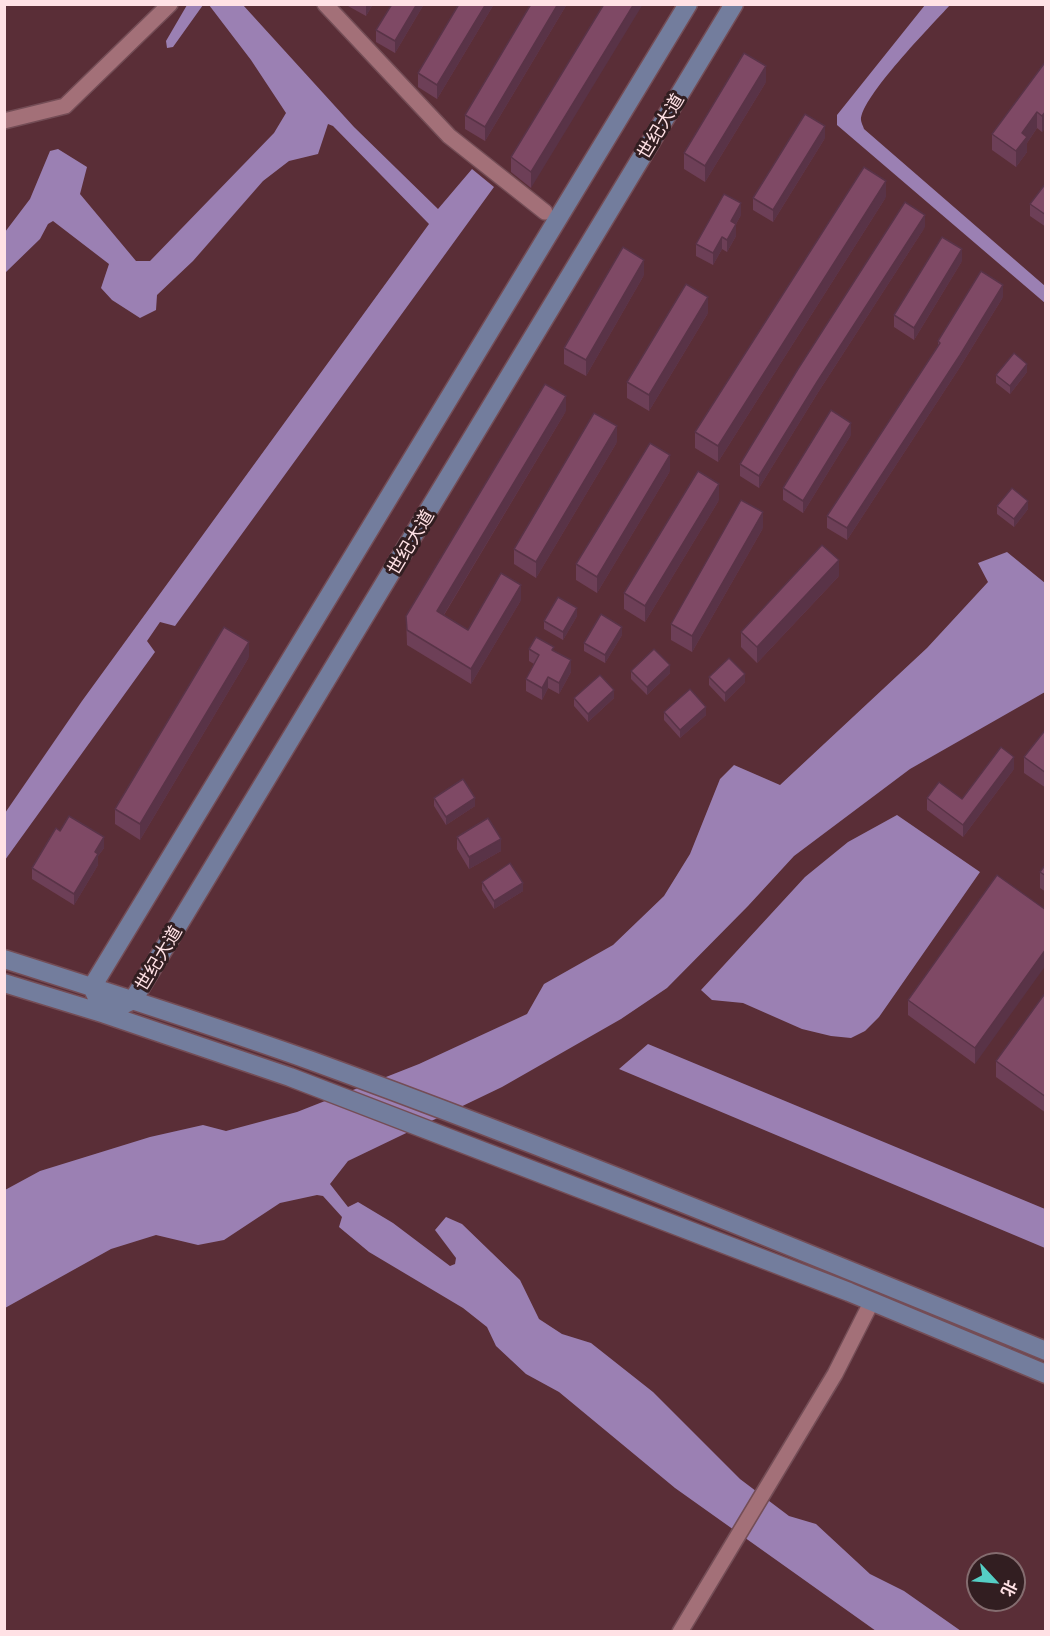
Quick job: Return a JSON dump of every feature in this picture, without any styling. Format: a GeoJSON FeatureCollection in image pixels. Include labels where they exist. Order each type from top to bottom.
{"type":"FeatureCollection","features":[{"type":"Feature","properties":{"kind":"main road"},"geometry":{"type":"LineString","coordinates":[[92,987],[688,4]]}},
{"type":"Feature","properties":{"kind":"main road","name":"世纪大道"},"geometry":{"type":"LineString","coordinates":[[105,1014],[133,1000],[734,4]]}},
{"type":"Feature","properties":{"kind":"main road"},"geometry":{"type":"LineString","coordinates":[[4,959],[311,1061],[476,1123],[855,1272],[1046,1351]]}},
{"type":"Feature","properties":{"kind":"main road"},"geometry":{"type":"LineString","coordinates":[[4,983],[105,1014],[291,1077],[872,1301],[1046,1374]]}},
{"type":"Feature","properties":{"kind":"main road"},"geometry":{"type":"LineString","coordinates":[[92,987],[105,1014]]}},
{"type":"Feature","properties":{"kind":"street"},"geometry":{"type":"LineString","coordinates":[[4,121],[65,106],[170,4]]}},
{"type":"Feature","properties":{"kind":"street"},"geometry":{"type":"LineString","coordinates":[[325,4],[449,136],[544,212]]}},
{"type":"Feature","properties":{"kind":"street"},"geometry":{"type":"LineString","coordinates":[[680,1632],[835,1374],[872,1301]]}},
{"type":"Feature","properties":{"kind":"shaded area"},"geometry":{"type":"Polygon","coordinates":[[[187,5],[203,5],[173,47],[167,48],[166,41],[187,5]]]}},
{"type":"Feature","properties":{"kind":"shaded area"},"geometry":{"type":"Polygon","coordinates":[[[209,5],[243,5],[354,127],[438,209],[472,169],[494,187],[175,626],[160,622],[147,641],[155,652],[5,860],[5,813],[82,701],[429,224],[333,126],[328,124],[318,154],[289,161],[263,181],[193,261],[157,295],[156,310],[140,318],[112,300],[101,288],[109,264],[53,221],[48,224],[40,239],[5,273],[5,232],[30,199],[50,151],[58,149],[87,167],[80,194],[136,261],[150,261],[274,133],[286,113],[251,60],[209,5]]]}},
{"type":"Feature","properties":{"kind":"shaded area"},"geometry":{"type":"Polygon","coordinates":[[[925,5],[950,5],[899,61],[872,95],[861,120],[864,129],[1045,286],[1045,303],[837,125],[837,115],[925,5]]]}},
{"type":"Feature","properties":{"kind":"shaded area"},"geometry":{"type":"Polygon","coordinates":[[[1007,552],[1045,583],[1045,692],[910,769],[794,856],[667,988],[621,1019],[502,1087],[348,1161],[330,1184],[348,1207],[358,1202],[393,1223],[450,1266],[455,1264],[456,1258],[435,1230],[446,1217],[462,1224],[520,1280],[539,1319],[562,1334],[591,1343],[653,1392],[740,1479],[789,1516],[816,1524],[870,1574],[904,1591],[961,1631],[876,1631],[675,1488],[559,1392],[526,1374],[496,1346],[487,1327],[463,1308],[369,1252],[339,1227],[342,1217],[323,1196],[317,1195],[280,1203],[224,1240],[198,1245],[156,1235],[111,1249],[5,1308],[5,1190],[40,1171],[150,1137],[203,1125],[226,1131],[297,1112],[419,1064],[527,1014],[544,984],[613,945],[664,896],[690,854],[720,779],[734,765],[780,785],[927,648],[988,582],[978,563],[1007,552]]]}},
{"type":"Feature","properties":{"kind":"shaded area"},"geometry":{"type":"Polygon","coordinates":[[[897,815],[980,872],[879,1017],[865,1031],[851,1038],[802,1029],[743,1003],[712,1000],[701,990],[805,877],[848,842],[897,815]]]}},
{"type":"Feature","properties":{"kind":"shaded area"},"geometry":{"type":"Polygon","coordinates":[[[648,1044],[1045,1209],[1045,1248],[619,1069],[648,1044]]]}},
{"type":"Feature","properties":{"kind":"building"},"geometry":{"type":"Polygon","coordinates":[[[392,4],[417,4],[395,41],[376,30],[392,4]]]}},
{"type":"Feature","properties":{"kind":"building"},"geometry":{"type":"Polygon","coordinates":[[[459,4],[486,4],[437,85],[418,73],[459,4]]]}},
{"type":"Feature","properties":{"kind":"building"},"geometry":{"type":"Polygon","coordinates":[[[531,4],[558,4],[485,127],[465,115],[531,4]]]}},
{"type":"Feature","properties":{"kind":"building"},"geometry":{"type":"Polygon","coordinates":[[[604,4],[634,4],[531,172],[511,157],[604,4]]]}},
{"type":"Feature","properties":{"kind":"building"},"geometry":{"type":"Polygon","coordinates":[[[744,53],[766,66],[705,166],[684,153],[744,53]]]}},
{"type":"Feature","properties":{"kind":"building"},"geometry":{"type":"Polygon","coordinates":[[[1046,61],[1046,111],[1042,116],[1037,112],[1022,133],[1027,137],[1016,151],[992,134],[1046,61]]]}},
{"type":"Feature","properties":{"kind":"building"},"geometry":{"type":"Polygon","coordinates":[[[805,114],[825,126],[773,210],[753,198],[805,114]]]}},
{"type":"Feature","properties":{"kind":"building"},"geometry":{"type":"Polygon","coordinates":[[[864,167],[886,181],[718,446],[695,432],[864,167]]]}},
{"type":"Feature","properties":{"kind":"building"},"geometry":{"type":"Polygon","coordinates":[[[1046,183],[1046,215],[1030,204],[1046,183]]]}},
{"type":"Feature","properties":{"kind":"building"},"geometry":{"type":"Polygon","coordinates":[[[724,194],[741,203],[731,221],[736,224],[727,240],[722,237],[713,253],[696,244],[724,194]]]}},
{"type":"Feature","properties":{"kind":"building"},"geometry":{"type":"Polygon","coordinates":[[[905,202],[925,215],[759,476],[740,464],[905,202]]]}},
{"type":"Feature","properties":{"kind":"building"},"geometry":{"type":"Polygon","coordinates":[[[942,237],[962,249],[914,328],[894,315],[942,237]]]}},
{"type":"Feature","properties":{"kind":"building"},"geometry":{"type":"Polygon","coordinates":[[[623,247],[644,260],[586,360],[564,348],[623,247]]]}},
{"type":"Feature","properties":{"kind":"building"},"geometry":{"type":"Polygon","coordinates":[[[981,271],[1003,285],[847,528],[827,516],[940,343],[938,341],[981,271]]]}},
{"type":"Feature","properties":{"kind":"building"},"geometry":{"type":"Polygon","coordinates":[[[686,284],[708,297],[649,395],[627,382],[686,284]]]}},
{"type":"Feature","properties":{"kind":"building"},"geometry":{"type":"Polygon","coordinates":[[[1014,353],[1027,364],[1010,386],[996,375],[1014,353]]]}},
{"type":"Feature","properties":{"kind":"building"},"geometry":{"type":"Polygon","coordinates":[[[545,384],[566,396],[437,611],[468,630],[501,573],[521,585],[471,669],[407,630],[406,616],[545,384]]]}},
{"type":"Feature","properties":{"kind":"building"},"geometry":{"type":"Polygon","coordinates":[[[831,410],[851,423],[803,501],[783,488],[831,410]]]}},
{"type":"Feature","properties":{"kind":"building"},"geometry":{"type":"Polygon","coordinates":[[[594,413],[617,426],[536,562],[514,549],[594,413]]]}},
{"type":"Feature","properties":{"kind":"building"},"geometry":{"type":"Polygon","coordinates":[[[650,443],[670,455],[597,577],[576,564],[650,443]]]}},
{"type":"Feature","properties":{"kind":"building"},"geometry":{"type":"Polygon","coordinates":[[[698,471],[719,484],[645,606],[624,593],[698,471]]]}},
{"type":"Feature","properties":{"kind":"building"},"geometry":{"type":"Polygon","coordinates":[[[1012,488],[1028,501],[1014,519],[997,506],[1012,488]]]}},
{"type":"Feature","properties":{"kind":"building"},"geometry":{"type":"Polygon","coordinates":[[[741,500],[763,512],[692,636],[671,624],[741,500]]]}},
{"type":"Feature","properties":{"kind":"building"},"geometry":{"type":"Polygon","coordinates":[[[822,545],[839,560],[757,647],[741,632],[822,545]]]}},
{"type":"Feature","properties":{"kind":"building"},"geometry":{"type":"Polygon","coordinates":[[[558,597],[577,608],[563,632],[544,621],[558,597]]]}},
{"type":"Feature","properties":{"kind":"building"},"geometry":{"type":"Polygon","coordinates":[[[601,614],[622,627],[605,655],[584,643],[601,614]]]}},
{"type":"Feature","properties":{"kind":"building"},"geometry":{"type":"Polygon","coordinates":[[[224,627],[249,642],[140,824],[115,809],[224,627]]]}},
{"type":"Feature","properties":{"kind":"building"},"geometry":{"type":"Polygon","coordinates":[[[536,637],[554,647],[552,650],[571,660],[559,683],[548,677],[542,688],[526,679],[539,655],[529,649],[536,637]]]}},
{"type":"Feature","properties":{"kind":"building"},"geometry":{"type":"Polygon","coordinates":[[[654,649],[670,665],[647,687],[631,671],[654,649]]]}},
{"type":"Feature","properties":{"kind":"building"},"geometry":{"type":"Polygon","coordinates":[[[729,658],[745,674],[725,693],[709,677],[729,658]]]}},
{"type":"Feature","properties":{"kind":"building"},"geometry":{"type":"Polygon","coordinates":[[[600,675],[614,690],[588,714],[574,698],[600,675]]]}},
{"type":"Feature","properties":{"kind":"building"},"geometry":{"type":"Polygon","coordinates":[[[690,689],[706,707],[680,730],[664,712],[690,689]]]}},
{"type":"Feature","properties":{"kind":"building"},"geometry":{"type":"Polygon","coordinates":[[[1046,729],[1046,773],[1024,757],[1046,729]]]}},
{"type":"Feature","properties":{"kind":"building"},"geometry":{"type":"Polygon","coordinates":[[[1001,747],[1014,757],[963,825],[927,798],[939,782],[962,799],[1001,747]]]}},
{"type":"Feature","properties":{"kind":"building"},"geometry":{"type":"Polygon","coordinates":[[[463,779],[475,798],[446,817],[434,798],[463,779]]]}},
{"type":"Feature","properties":{"kind":"building"},"geometry":{"type":"Polygon","coordinates":[[[69,816],[104,837],[95,852],[98,854],[74,894],[32,868],[56,828],[60,831],[69,816]]]}},
{"type":"Feature","properties":{"kind":"building"},"geometry":{"type":"Polygon","coordinates":[[[488,818],[501,839],[469,857],[457,837],[488,818]]]}},
{"type":"Feature","properties":{"kind":"building"},"geometry":{"type":"Polygon","coordinates":[[[510,863],[523,883],[494,901],[482,882],[510,863]]]}},
{"type":"Feature","properties":{"kind":"building"},"geometry":{"type":"Polygon","coordinates":[[[1046,864],[1046,876],[1040,872],[1046,864]]]}},
{"type":"Feature","properties":{"kind":"building"},"geometry":{"type":"Polygon","coordinates":[[[997,875],[1046,910],[1046,949],[975,1048],[908,1000],[997,875]]]}},
{"type":"Feature","properties":{"kind":"building"},"geometry":{"type":"Polygon","coordinates":[[[1046,992],[1046,1097],[996,1061],[1046,992]]]}}]}
